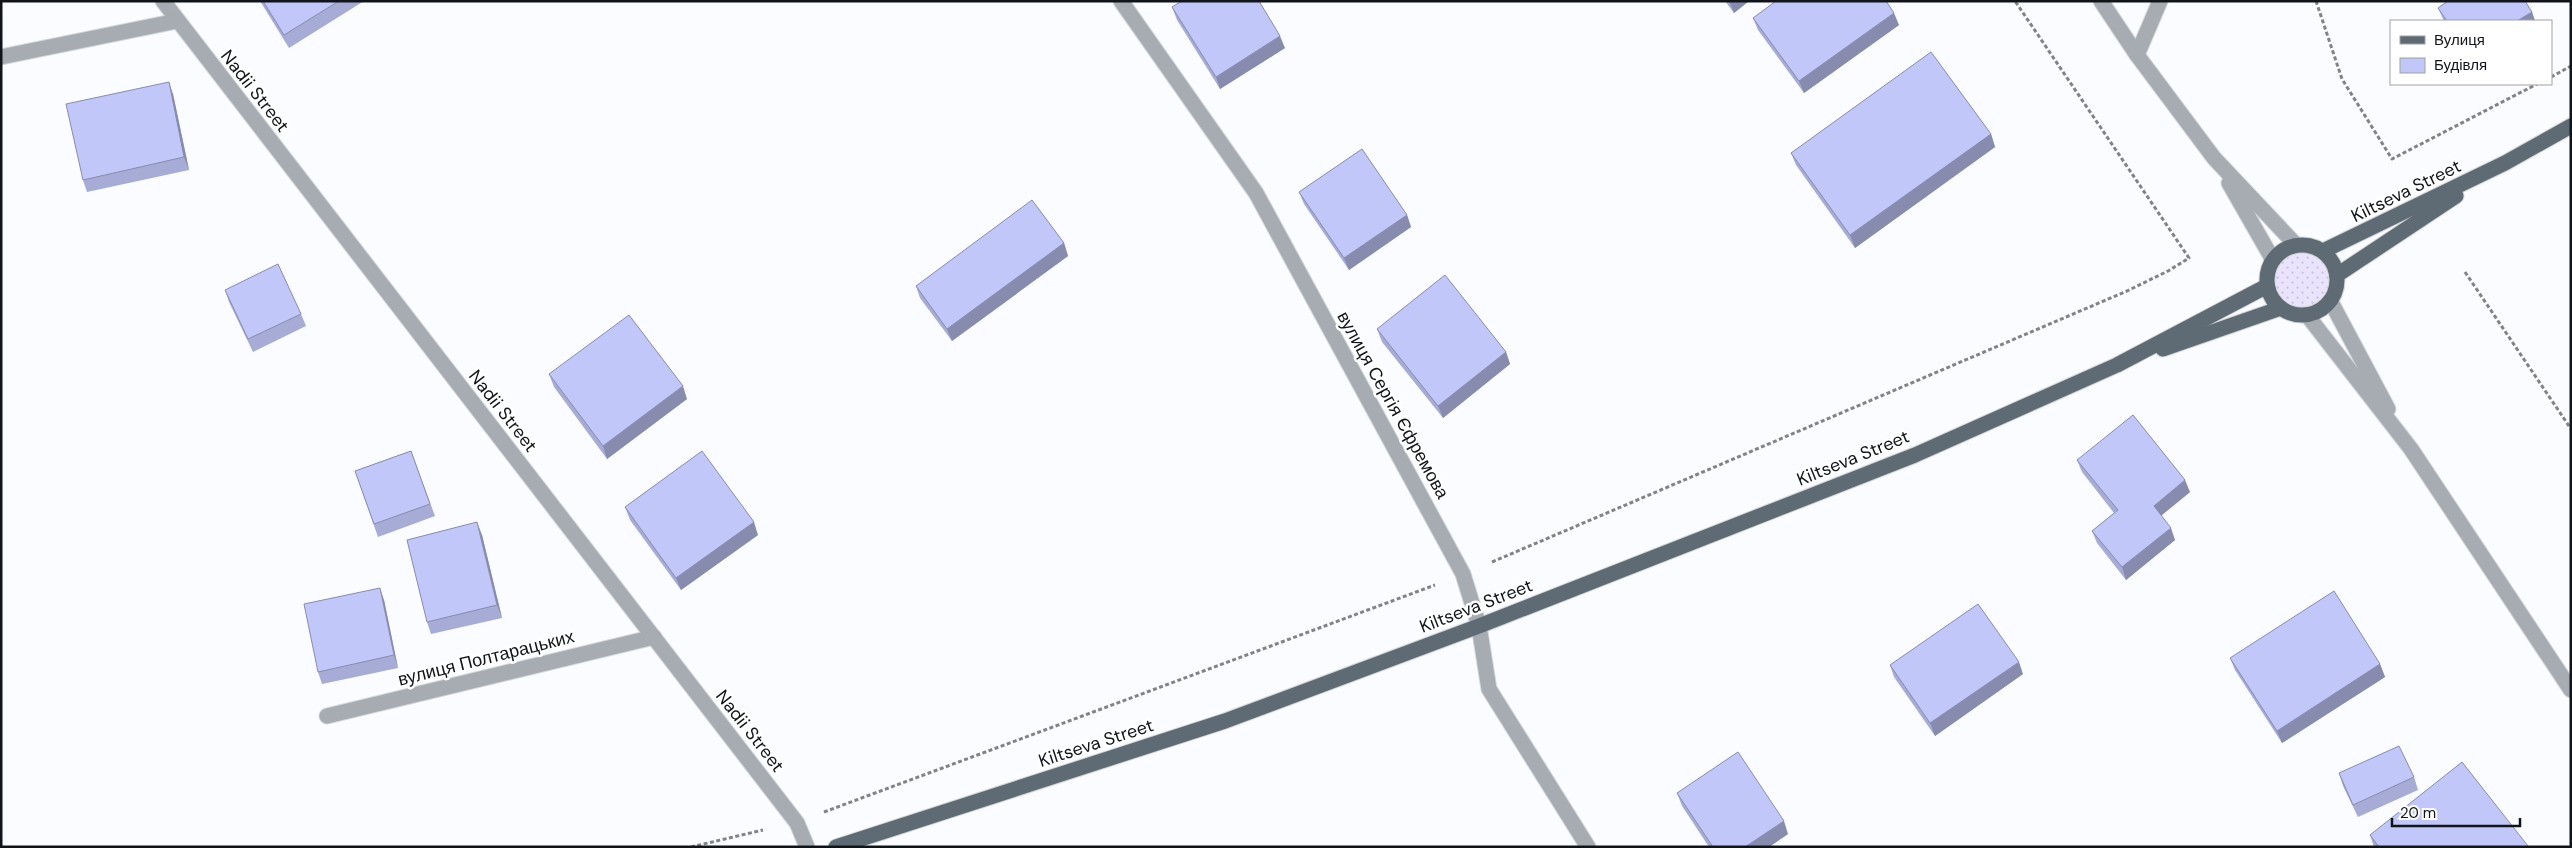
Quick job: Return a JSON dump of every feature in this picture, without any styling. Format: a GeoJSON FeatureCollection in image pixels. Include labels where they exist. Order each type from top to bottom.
{"type":"FeatureCollection","features":[{"type":"Feature","properties":{"kind":"main road","name":"Kiltseva Street"},"geometry":{"type":"LineString","coordinates":[[2337,275],[2505,164],[2571,126]]}},
{"type":"Feature","properties":{"kind":"main road","name":"Kiltseva Street"},"geometry":{"type":"LineString","coordinates":[[2323,251],[2505,164]]}},
{"type":"Feature","properties":{"kind":"main road"},"geometry":{"type":"LineString","coordinates":[[2296,245],[2305,245],[2323,251],[2334,266],[2337,275],[2337,284],[2330,302],[2316,313],[2306,315],[2289,313],[2281,308],[2274,302],[2267,277],[2279,253],[2296,245]]}},
{"type":"Feature","properties":{"kind":"main road","name":"Kiltseva Street"},"geometry":{"type":"LineString","coordinates":[[836,847],[1225,721],[1478,626],[1915,454],[2117,365],[2268,286]]}},
{"type":"Feature","properties":{"kind":"main road","name":"Kiltseva Street"},"geometry":{"type":"LineString","coordinates":[[2117,365],[2281,308]]}},
{"type":"Feature","properties":{"kind":"street","name":"Nadii Street"},"geometry":{"type":"LineString","coordinates":[[163,1],[797,823],[807,847]]}},
{"type":"Feature","properties":{"kind":"street","name":"вулиця Сергія Єфремова"},"geometry":{"type":"LineString","coordinates":[[1121,1],[1256,192],[1464,574],[1478,626],[1489,689],[1588,847]]}},
{"type":"Feature","properties":{"kind":"street"},"geometry":{"type":"LineString","coordinates":[[2101,1],[2137,55],[2214,158],[2274,260]]}},
{"type":"Feature","properties":{"kind":"street"},"geometry":{"type":"LineString","coordinates":[[2137,55],[2160,1]]}},
{"type":"Feature","properties":{"kind":"street"},"geometry":{"type":"LineString","coordinates":[[1,57],[177,21]]}},
{"type":"Feature","properties":{"kind":"street"},"geometry":{"type":"LineString","coordinates":[[2214,158],[2296,245]]}},
{"type":"Feature","properties":{"kind":"street"},"geometry":{"type":"LineString","coordinates":[[2330,302],[2411,450]]}},
{"type":"Feature","properties":{"kind":"street"},"geometry":{"type":"LineString","coordinates":[[2306,315],[2411,450],[2571,690]]}},
{"type":"Feature","properties":{"kind":"street","name":"вулиця Полтарацьких"},"geometry":{"type":"LineString","coordinates":[[327,716],[654,637]]}},
{"type":"Feature","properties":{"kind":"path"},"geometry":{"type":"LineString","coordinates":[[691,847],[797,823],[1464,574],[2127,291],[2168,271],[2189,258],[2015,1]]}},
{"type":"Feature","properties":{"kind":"path"},"geometry":{"type":"LineString","coordinates":[[2316,1],[2342,79],[2392,159],[2535,85]]}},
{"type":"Feature","properties":{"kind":"path"},"geometry":{"type":"LineString","coordinates":[[2552,76],[2571,66]]}},
{"type":"Feature","properties":{"kind":"path"},"geometry":{"type":"LineString","coordinates":[[2466,272],[2571,429]]}},
{"type":"Feature","properties":{"kind":"shaded area"},"geometry":{"type":"Polygon","coordinates":[[[2296,252],[2308,252],[2318,256],[2326,264],[2330,280],[2326,296],[2318,304],[2308,308],[2296,308],[2286,304],[2278,296],[2274,286],[2274,274],[2278,264],[2286,256],[2296,252]]]}},
{"type":"Feature","properties":{"kind":"building"},"geometry":{"type":"Polygon","coordinates":[[[263,1],[339,1],[284,35],[263,1]]]}},
{"type":"Feature","properties":{"kind":"building"},"geometry":{"type":"Polygon","coordinates":[[[1182,1],[1259,1],[1280,36],[1216,77],[1172,7],[1182,1]]]}},
{"type":"Feature","properties":{"kind":"building"},"geometry":{"type":"Polygon","coordinates":[[[1776,1],[1886,1],[1894,13],[1799,81],[1753,18],[1776,1]]]}},
{"type":"Feature","properties":{"kind":"building"},"geometry":{"type":"Polygon","coordinates":[[[2448,1],[2525,1],[2532,12],[2519,20],[2446,20],[2438,8],[2448,1]]]}},
{"type":"Feature","properties":{"kind":"building"},"geometry":{"type":"Polygon","coordinates":[[[1931,52],[1991,134],[1850,235],[1791,153],[1931,52]]]}},
{"type":"Feature","properties":{"kind":"building"},"geometry":{"type":"Polygon","coordinates":[[[169,82],[184,157],[83,180],[66,104],[169,82]]]}},
{"type":"Feature","properties":{"kind":"building"},"geometry":{"type":"Polygon","coordinates":[[[1362,149],[1407,215],[1344,258],[1299,192],[1362,149]]]}},
{"type":"Feature","properties":{"kind":"building"},"geometry":{"type":"Polygon","coordinates":[[[1032,200],[1064,243],[947,329],[916,286],[1032,200]]]}},
{"type":"Feature","properties":{"kind":"building"},"geometry":{"type":"Polygon","coordinates":[[[278,264],[301,314],[248,339],[225,290],[278,264]]]}},
{"type":"Feature","properties":{"kind":"building"},"geometry":{"type":"Polygon","coordinates":[[[1445,275],[1506,352],[1438,406],[1377,329],[1445,275]]]}},
{"type":"Feature","properties":{"kind":"building"},"geometry":{"type":"Polygon","coordinates":[[[629,315],[683,386],[603,446],[549,374],[629,315]]]}},
{"type":"Feature","properties":{"kind":"building"},"geometry":{"type":"Polygon","coordinates":[[[2133,415],[2185,480],[2154,506],[2171,528],[2122,567],[2092,531],[2118,510],[2077,460],[2133,415]]]}},
{"type":"Feature","properties":{"kind":"building"},"geometry":{"type":"Polygon","coordinates":[[[411,451],[430,504],[374,524],[355,471],[411,451]]]}},
{"type":"Feature","properties":{"kind":"building"},"geometry":{"type":"Polygon","coordinates":[[[702,451],[754,522],[676,578],[625,507],[702,451]]]}},
{"type":"Feature","properties":{"kind":"building"},"geometry":{"type":"Polygon","coordinates":[[[477,522],[497,605],[427,622],[407,540],[477,522]]]}},
{"type":"Feature","properties":{"kind":"building"},"geometry":{"type":"Polygon","coordinates":[[[380,588],[394,655],[318,672],[304,604],[380,588]]]}},
{"type":"Feature","properties":{"kind":"building"},"geometry":{"type":"Polygon","coordinates":[[[2334,591],[2380,664],[2277,731],[2230,658],[2334,591]]]}},
{"type":"Feature","properties":{"kind":"building"},"geometry":{"type":"Polygon","coordinates":[[[1978,604],[2019,662],[1930,723],[1890,665],[1978,604]]]}},
{"type":"Feature","properties":{"kind":"building"},"geometry":{"type":"Polygon","coordinates":[[[2399,746],[2414,777],[2353,805],[2339,773],[2399,746]]]}},
{"type":"Feature","properties":{"kind":"building"},"geometry":{"type":"Polygon","coordinates":[[[1738,752],[1784,821],[1745,847],[1713,847],[1677,793],[1738,752]]]}},
{"type":"Feature","properties":{"kind":"building"},"geometry":{"type":"Polygon","coordinates":[[[2462,762],[2528,846],[2379,847],[2370,835],[2462,762]]]}}]}
